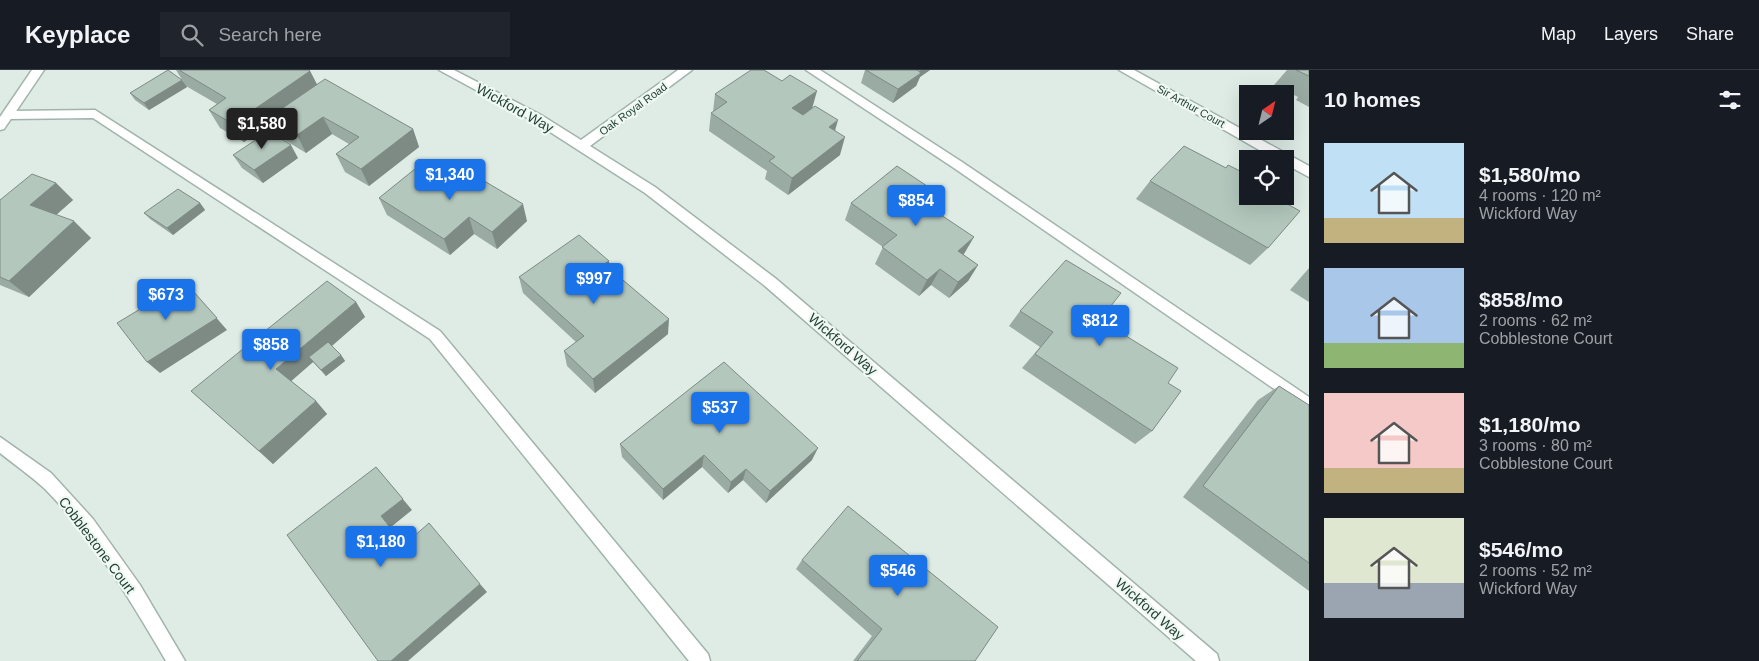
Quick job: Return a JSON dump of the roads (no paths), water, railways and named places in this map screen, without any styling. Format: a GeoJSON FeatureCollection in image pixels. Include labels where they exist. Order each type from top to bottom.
{"type":"FeatureCollection","features":[{"type":"Feature","properties":{"kind":"street"},"geometry":{"type":"LineString","coordinates":[[4,120],[38,70]]}},
{"type":"Feature","properties":{"kind":"street","name":"Wickford Way"},"geometry":{"type":"LineString","coordinates":[[445,70],[537,118],[650,190],[770,282],[1210,661]]}},
{"type":"Feature","properties":{"kind":"street","name":"Oak Royal Road"},"geometry":{"type":"LineString","coordinates":[[580,146],[686,70]]}},
{"type":"Feature","properties":{"kind":"street"},"geometry":{"type":"LineString","coordinates":[[812,70],[958,165],[1309,406]]}},
{"type":"Feature","properties":{"kind":"street","name":"Sir Arthur Court"},"geometry":{"type":"LineString","coordinates":[[1125,70],[1309,172]]}},
{"type":"Feature","properties":{"kind":"street"},"geometry":{"type":"LineString","coordinates":[[4,120],[95,114],[435,335],[702,661]]}},
{"type":"Feature","properties":{"kind":"street","name":"Cobblestone Court"},"geometry":{"type":"LineString","coordinates":[[0,444],[50,484],[94,535],[148,612],[176,661]]}}]}
